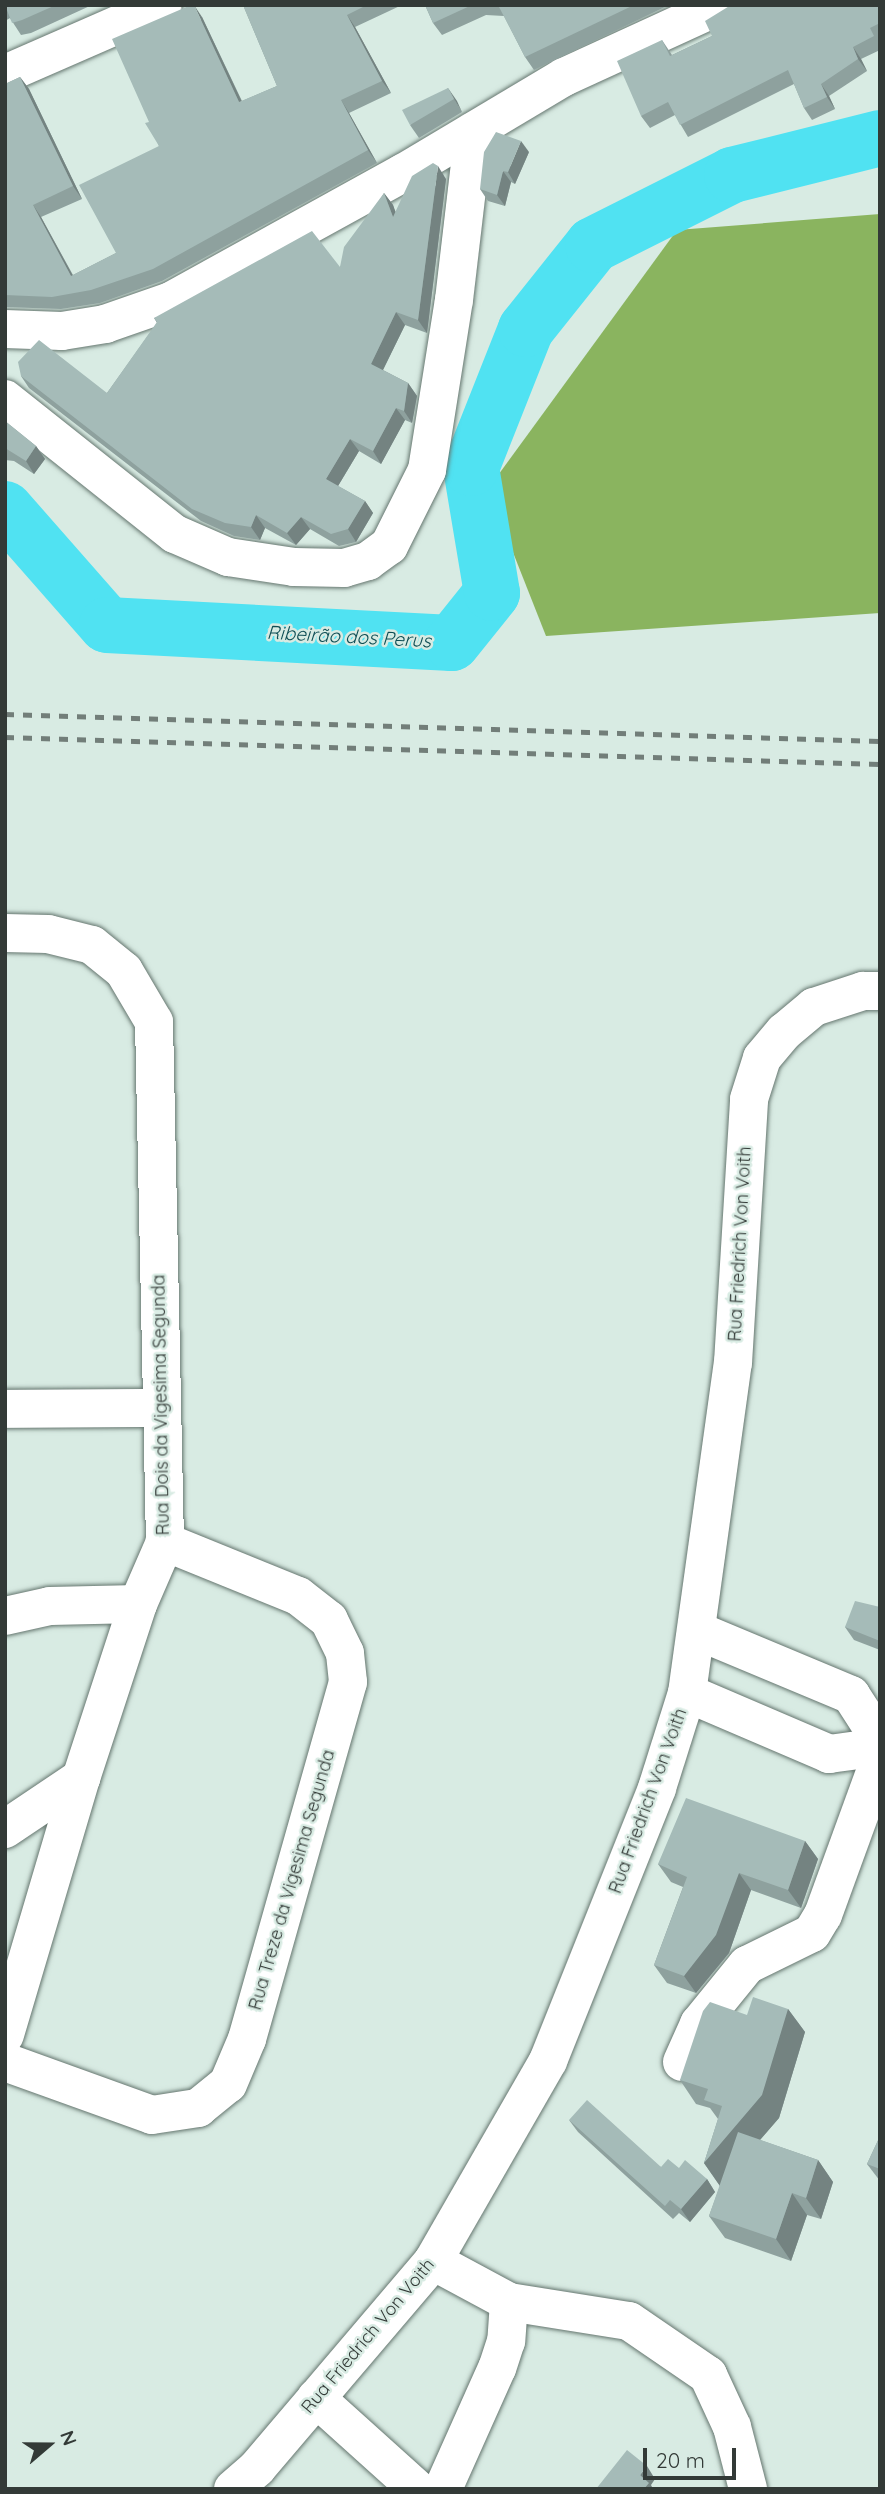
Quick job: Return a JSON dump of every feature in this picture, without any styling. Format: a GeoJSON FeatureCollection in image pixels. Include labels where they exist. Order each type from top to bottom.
{"type":"FeatureCollection","features":[{"type":"Feature","properties":{"kind":"street"},"geometry":{"type":"LineString","coordinates":[[5,74],[163,5]]}},
{"type":"Feature","properties":{"kind":"street"},"geometry":{"type":"LineString","coordinates":[[5,329],[62,331],[105,324],[171,301],[589,64],[721,5]]}},
{"type":"Feature","properties":{"kind":"street"},"geometry":{"type":"LineString","coordinates":[[5,399],[175,534],[228,557],[293,567],[344,568],[368,561],[389,546],[427,470],[454,300],[474,131]]}},
{"type":"Feature","properties":{"kind":"street","name":"Rua Dois da Vigesima Segunda"},"geometry":{"type":"LineString","coordinates":[[5,933],[48,934],[92,945],[124,971],[154,1022],[159,1408],[165,1542],[138,1604],[80,1778],[5,2035]]}},
{"type":"Feature","properties":{"kind":"street","name":"Rua Friedrich Von Voith"},"geometry":{"type":"LineString","coordinates":[[233,2489],[257,2468],[433,2261],[548,2061],[657,1788],[687,1693],[698,1631],[733,1363],[749,1099],[762,1058],[784,1032],[814,1007],[863,991],[880,991]]}},
{"type":"Feature","properties":{"kind":"street"},"geometry":{"type":"LineString","coordinates":[[5,1409],[159,1408]]}},
{"type":"Feature","properties":{"kind":"street","name":"Rua Treze da Vigesima Segunda"},"geometry":{"type":"LineString","coordinates":[[5,2062],[152,2115],[198,2108],[228,2084],[247,2039],[348,1682],[345,1653],[330,1620],[298,1596],[165,1542]]}},
{"type":"Feature","properties":{"kind":"street"},"geometry":{"type":"LineString","coordinates":[[5,1616],[50,1606],[138,1604]]}},
{"type":"Feature","properties":{"kind":"street"},"geometry":{"type":"LineString","coordinates":[[698,1631],[851,1695],[880,1740]]}},
{"type":"Feature","properties":{"kind":"street"},"geometry":{"type":"LineString","coordinates":[[687,1693],[829,1754],[880,1747]]}},
{"type":"Feature","properties":{"kind":"street"},"geometry":{"type":"LineString","coordinates":[[682,2062],[699,2024],[747,1965],[768,1951],[813,1933],[823,1916],[880,1758]]}},
{"type":"Feature","properties":{"kind":"street"},"geometry":{"type":"LineString","coordinates":[[5,1829],[80,1778]]}},
{"type":"Feature","properties":{"kind":"street"},"geometry":{"type":"LineString","coordinates":[[433,2261],[509,2302],[629,2321],[708,2375],[732,2427],[748,2489]]}},
{"type":"Feature","properties":{"kind":"street"},"geometry":{"type":"LineString","coordinates":[[443,2489],[497,2368],[506,2341],[509,2302]]}},
{"type":"Feature","properties":{"kind":"street"},"geometry":{"type":"LineString","coordinates":[[316,2398],[417,2489]]}},
{"type":"Feature","properties":{"kind":"green space"},"geometry":{"type":"Polygon","coordinates":[[[880,214],[880,613],[546,636],[488,489],[677,230],[880,214]]]}},
{"type":"Feature","properties":{"kind":"building"},"geometry":{"type":"Polygon","coordinates":[[[5,5],[56,5],[12,23],[5,5]]]}},
{"type":"Feature","properties":{"kind":"building"},"geometry":{"type":"Polygon","coordinates":[[[194,5],[239,102],[277,86],[243,5],[367,5],[347,15],[382,81],[341,100],[368,150],[153,269],[91,290],[52,297],[5,295],[5,84],[20,77],[73,186],[33,205],[71,276],[116,253],[79,185],[159,146],[145,123],[149,122],[112,39],[194,5]]]}},
{"type":"Feature","properties":{"kind":"building"},"geometry":{"type":"Polygon","coordinates":[[[425,5],[472,5],[433,23],[425,5]]]}},
{"type":"Feature","properties":{"kind":"building"},"geometry":{"type":"Polygon","coordinates":[[[498,5],[634,5],[525,57],[498,5]]]}},
{"type":"Feature","properties":{"kind":"building"},"geometry":{"type":"Polygon","coordinates":[[[731,5],[880,5],[880,23],[870,28],[874,36],[853,47],[858,59],[821,84],[827,97],[804,108],[788,70],[680,125],[668,102],[641,116],[617,61],[662,40],[670,56],[712,36],[705,21],[731,5]]]}},
{"type":"Feature","properties":{"kind":"building"},"geometry":{"type":"Polygon","coordinates":[[[448,88],[454,99],[410,125],[402,110],[448,88]]]}},
{"type":"Feature","properties":{"kind":"building"},"geometry":{"type":"Polygon","coordinates":[[[496,132],[521,141],[508,172],[503,171],[497,195],[480,189],[484,152],[496,132]]]}},
{"type":"Feature","properties":{"kind":"building"},"geometry":{"type":"Polygon","coordinates":[[[433,163],[438,166],[418,320],[396,312],[371,364],[408,383],[404,411],[396,408],[373,451],[350,439],[326,479],[365,501],[348,529],[331,534],[301,517],[287,533],[256,515],[251,527],[225,523],[192,509],[21,376],[18,362],[39,340],[107,393],[157,322],[154,318],[312,231],[340,267],[344,247],[384,193],[393,217],[412,176],[433,163]]]}},
{"type":"Feature","properties":{"kind":"building"},"geometry":{"type":"Polygon","coordinates":[[[5,421],[36,446],[26,461],[5,448],[5,421]]]}},
{"type":"Feature","properties":{"kind":"building"},"geometry":{"type":"Polygon","coordinates":[[[855,1601],[880,1607],[880,1641],[845,1627],[855,1601]]]}},
{"type":"Feature","properties":{"kind":"building"},"geometry":{"type":"Polygon","coordinates":[[[686,1798],[805,1841],[788,1890],[739,1873],[716,1935],[684,1976],[654,1965],[687,1877],[658,1864],[686,1798]]]}},
{"type":"Feature","properties":{"kind":"building"},"geometry":{"type":"Polygon","coordinates":[[[753,1997],[788,2009],[762,2095],[704,2163],[722,2106],[704,2100],[708,2089],[680,2080],[703,2011],[710,2002],[747,2015],[753,1997]]]}},
{"type":"Feature","properties":{"kind":"building"},"geometry":{"type":"Polygon","coordinates":[[[587,2100],[661,2167],[668,2159],[679,2168],[685,2160],[707,2179],[681,2209],[670,2200],[665,2206],[569,2120],[587,2100]]]}},
{"type":"Feature","properties":{"kind":"building"},"geometry":{"type":"Polygon","coordinates":[[[738,2132],[818,2160],[806,2198],[792,2193],[776,2239],[709,2216],[738,2132]]]}},
{"type":"Feature","properties":{"kind":"building"},"geometry":{"type":"Polygon","coordinates":[[[880,2136],[880,2169],[867,2164],[880,2136]]]}},
{"type":"Feature","properties":{"kind":"building"},"geometry":{"type":"Polygon","coordinates":[[[627,2450],[647,2466],[640,2475],[649,2483],[644,2489],[596,2489],[627,2450]]]}},
{"type":"Feature","properties":{"kind":"waterway","name":"Ribeirão dos Perus"},"geometry":{"type":"LineString","coordinates":[[5,509],[107,625],[452,643],[492,593],[471,468],[526,329],[593,245],[732,175],[880,138]]}},
{"type":"Feature","properties":{"kind":"railway"},"geometry":{"type":"LineString","coordinates":[[5,714],[880,741]]}},
{"type":"Feature","properties":{"kind":"railway"},"geometry":{"type":"LineString","coordinates":[[5,737],[880,764]]}}]}
